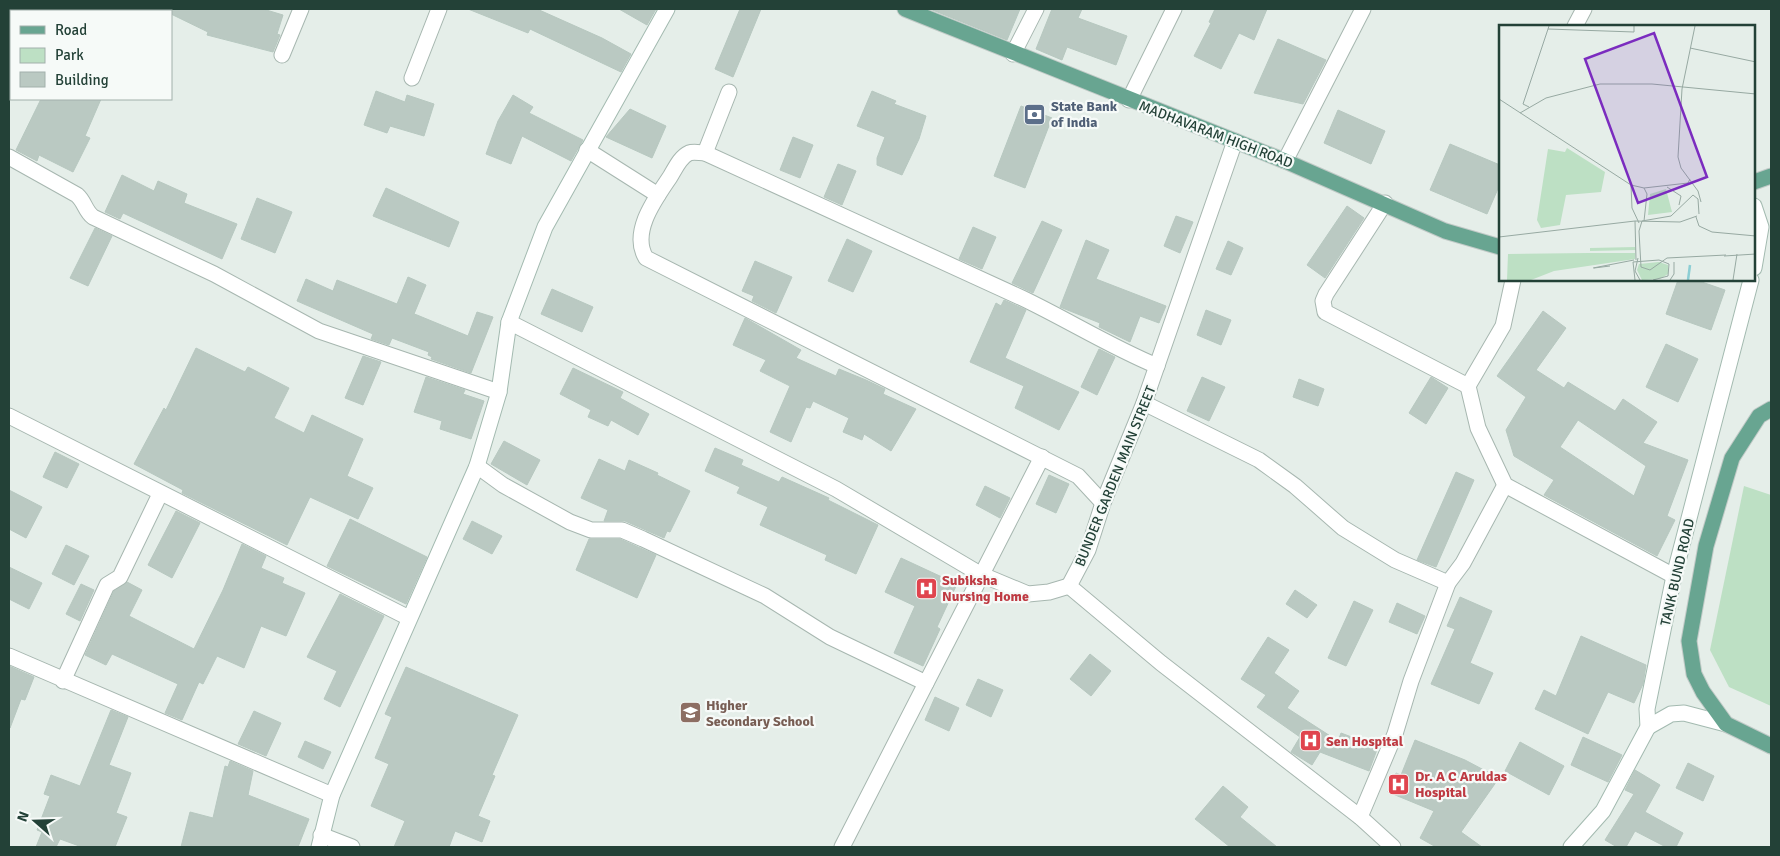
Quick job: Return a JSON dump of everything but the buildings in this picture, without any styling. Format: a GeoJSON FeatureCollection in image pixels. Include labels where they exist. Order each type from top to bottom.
{"type":"FeatureCollection","features":[{"type":"Feature","properties":{"kind":"main road","name":"MADHAVARAM HIGH ROAD"},"geometry":{"type":"LineString","coordinates":[[904,9],[1285,161],[1385,203],[1445,232],[1499,247]]}},
{"type":"Feature","properties":{"kind":"main road"},"geometry":{"type":"LineString","coordinates":[[1755,182],[1771,176]]}},
{"type":"Feature","properties":{"kind":"main road"},"geometry":{"type":"LineString","coordinates":[[1771,409],[1759,416],[1732,458],[1706,546],[1689,641],[1694,674],[1703,692],[1726,724],[1771,746]]}},
{"type":"Feature","properties":{"kind":"street"},"geometry":{"type":"LineString","coordinates":[[282,55],[302,9]]}},
{"type":"Feature","properties":{"kind":"street"},"geometry":{"type":"LineString","coordinates":[[412,78],[440,9]]}},
{"type":"Feature","properties":{"kind":"street"},"geometry":{"type":"LineString","coordinates":[[352,847],[320,841],[332,795],[477,466],[499,392],[510,322],[544,227],[667,9]]}},
{"type":"Feature","properties":{"kind":"street"},"geometry":{"type":"LineString","coordinates":[[1013,54],[1036,9]]}},
{"type":"Feature","properties":{"kind":"street"},"geometry":{"type":"LineString","coordinates":[[1129,100],[1174,9]]}},
{"type":"Feature","properties":{"kind":"street"},"geometry":{"type":"LineString","coordinates":[[1285,161],[1363,9]]}},
{"type":"Feature","properties":{"kind":"street"},"geometry":{"type":"LineString","coordinates":[[1576,25],[1584,9]]}},
{"type":"Feature","properties":{"kind":"street"},"geometry":{"type":"LineString","coordinates":[[705,153],[729,92]]}},
{"type":"Feature","properties":{"kind":"street","name":"BUNDER GARDEN MAIN STREET"},"geometry":{"type":"LineString","coordinates":[[1069,586],[1088,550],[1103,504],[1144,403],[1235,141]]}},
{"type":"Feature","properties":{"kind":"street"},"geometry":{"type":"LineString","coordinates":[[586,150],[658,195]]}},
{"type":"Feature","properties":{"kind":"street"},"geometry":{"type":"LineString","coordinates":[[1103,504],[1078,476],[646,258],[642,251],[642,230],[658,195],[682,158],[690,153],[705,153],[900,241],[1071,322],[1120,350],[1157,366]]}},
{"type":"Feature","properties":{"kind":"street"},"geometry":{"type":"LineString","coordinates":[[9,157],[78,195],[88,213],[93,217],[214,274],[293,319],[326,333],[499,392]]}},
{"type":"Feature","properties":{"kind":"street"},"geometry":{"type":"LineString","coordinates":[[1385,203],[1326,294],[1323,301],[1325,312],[1468,386]]}},
{"type":"Feature","properties":{"kind":"street"},"geometry":{"type":"LineString","coordinates":[[1755,209],[1761,226],[1755,262]]}},
{"type":"Feature","properties":{"kind":"street"},"geometry":{"type":"LineString","coordinates":[[1513,281],[1503,326],[1468,386],[1478,428],[1505,484],[1674,576]]}},
{"type":"Feature","properties":{"kind":"street","name":"TANK BUND ROAD"},"geometry":{"type":"LineString","coordinates":[[1571,847],[1603,811],[1648,727],[1647,710],[1674,576],[1751,281]]}},
{"type":"Feature","properties":{"kind":"street"},"geometry":{"type":"LineString","coordinates":[[510,322],[836,489],[980,574],[1028,594],[1049,592],[1069,586],[1161,663],[1360,816],[1393,847]]}},
{"type":"Feature","properties":{"kind":"street"},"geometry":{"type":"LineString","coordinates":[[1144,403],[1259,460],[1295,486],[1343,528],[1395,560],[1448,583]]}},
{"type":"Feature","properties":{"kind":"street"},"geometry":{"type":"LineString","coordinates":[[9,416],[160,494],[409,618]]}},
{"type":"Feature","properties":{"kind":"street"},"geometry":{"type":"LineString","coordinates":[[842,847],[980,574],[1001,539],[1042,457]]}},
{"type":"Feature","properties":{"kind":"street"},"geometry":{"type":"LineString","coordinates":[[477,466],[503,484],[570,522],[591,530],[622,530],[644,539],[765,596],[830,637],[926,683]]}},
{"type":"Feature","properties":{"kind":"street"},"geometry":{"type":"LineString","coordinates":[[1360,816],[1395,734],[1411,681],[1448,583],[1463,563],[1505,484]]}},
{"type":"Feature","properties":{"kind":"street"},"geometry":{"type":"LineString","coordinates":[[63,681],[107,585],[120,577],[160,494]]}},
{"type":"Feature","properties":{"kind":"street"},"geometry":{"type":"LineString","coordinates":[[9,656],[63,681],[332,795]]}},
{"type":"Feature","properties":{"kind":"street"},"geometry":{"type":"LineString","coordinates":[[1648,727],[1671,714],[1684,713],[1726,724]]}},
{"type":"Feature","properties":{"kind":"green space"},"geometry":{"type":"Polygon","coordinates":[[[1744,486],[1771,495],[1771,706],[1729,687],[1710,650],[1744,486]]]}},
{"type":"Feature","properties":{"kind":"place","name":"State Bank of India"},"geometry":{"type":"Point","coordinates":[1035,114]}},
{"type":"Feature","properties":{"kind":"place","name":"Subiksha Nursing Home"},"geometry":{"type":"Point","coordinates":[926,588]}},
{"type":"Feature","properties":{"kind":"place","name":"Higher Secondary School"},"geometry":{"type":"Point","coordinates":[690,713]}},
{"type":"Feature","properties":{"kind":"place","name":"Sen Hospital"},"geometry":{"type":"Point","coordinates":[1310,741]}},
{"type":"Feature","properties":{"kind":"place","name":"Dr. A C Aruldas Hospital"},"geometry":{"type":"Point","coordinates":[1399,784]}}]}
